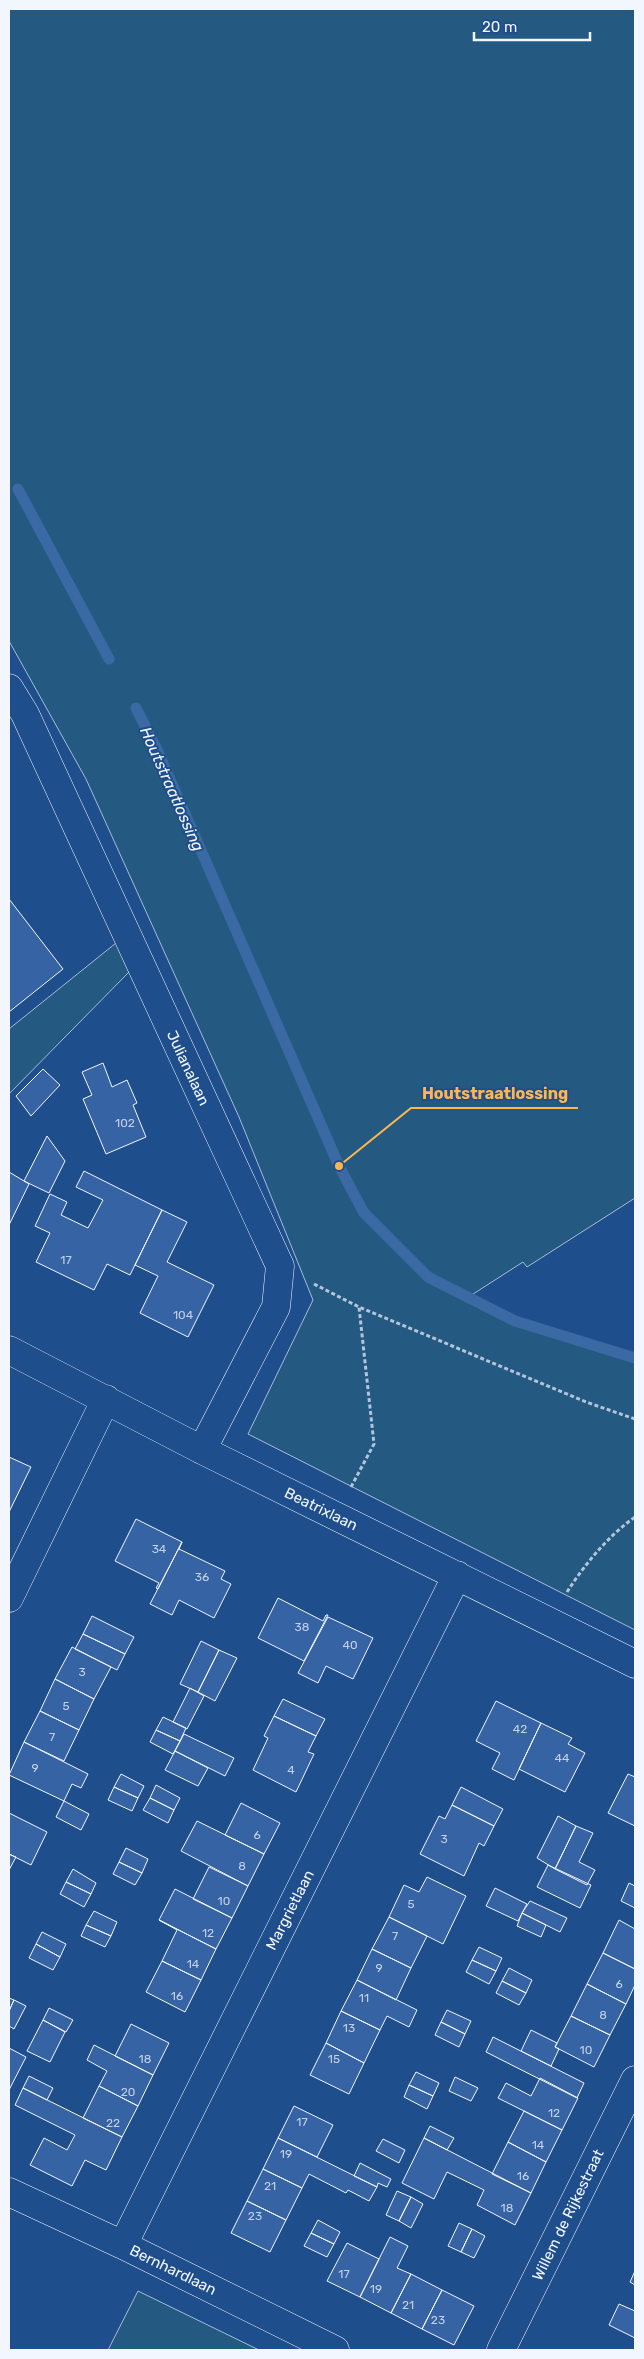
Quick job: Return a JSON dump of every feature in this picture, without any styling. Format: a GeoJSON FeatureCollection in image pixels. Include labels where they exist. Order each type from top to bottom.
{"type":"FeatureCollection","features":[{"type":"Feature","properties":{"kind":"street","name":"Julianalaan"},"geometry":{"type":"LineString","coordinates":[[9,688],[25,714],[280,1266]]}},
{"type":"Feature","properties":{"kind":"street"},"geometry":{"type":"LineString","coordinates":[[202,1450],[276,1307],[280,1266]]}},
{"type":"Feature","properties":{"kind":"street","name":"Beatrixlaan"},"geometry":{"type":"LineString","coordinates":[[9,1350],[106,1398],[202,1450],[635,1664]]}},
{"type":"Feature","properties":{"kind":"street"},"geometry":{"type":"LineString","coordinates":[[9,1598],[106,1398]]}},
{"type":"Feature","properties":{"kind":"street","name":"Margrietlaan"},"geometry":{"type":"LineString","coordinates":[[123,2245],[457,1575]]}},
{"type":"Feature","properties":{"kind":"street","name":"Willem de Rijkestraat"},"geometry":{"type":"LineString","coordinates":[[501,2350],[635,2080]]}},
{"type":"Feature","properties":{"kind":"street","name":"Bernhardlaan"},"geometry":{"type":"LineString","coordinates":[[9,2192],[123,2245],[335,2350]]}},
{"type":"Feature","properties":{"kind":"path"},"geometry":{"type":"LineString","coordinates":[[280,1266],[359,1307],[586,1402],[635,1419]]}},
{"type":"Feature","properties":{"kind":"path"},"geometry":{"type":"LineString","coordinates":[[336,1516],[374,1444],[359,1307]]}},
{"type":"Feature","properties":{"kind":"path"},"geometry":{"type":"LineString","coordinates":[[549,1621],[575,1579],[616,1530],[635,1517]]}},
{"type":"Feature","properties":{"kind":"shaded area"},"geometry":{"type":"Polygon","coordinates":[[[9,9],[635,9],[635,1198],[527,1267],[523,1262],[470,1296],[513,1319],[635,1355],[635,1630],[248,1434],[313,1300],[239,1117],[86,779],[9,641],[9,9]]]}},
{"type":"Feature","properties":{"kind":"shaded area"},"geometry":{"type":"Polygon","coordinates":[[[116,943],[129,972],[9,1094],[9,1029],[116,943]]]}},
{"type":"Feature","properties":{"kind":"shaded area"},"geometry":{"type":"Polygon","coordinates":[[[138,2291],[259,2350],[108,2350],[138,2291]]]}},
{"type":"Feature","properties":{"kind":"building"},"geometry":{"type":"Polygon","coordinates":[[[9,899],[63,969],[9,1012],[9,899]]]}},
{"type":"Feature","properties":{"kind":"building"},"geometry":{"type":"Polygon","coordinates":[[[103,1063],[112,1087],[127,1080],[137,1103],[133,1105],[146,1137],[106,1154],[83,1099],[92,1095],[82,1072],[103,1063]]]}},
{"type":"Feature","properties":{"kind":"building"},"geometry":{"type":"Polygon","coordinates":[[[43,1069],[60,1085],[31,1116],[16,1096],[43,1069]]]}},
{"type":"Feature","properties":{"kind":"building"},"geometry":{"type":"Polygon","coordinates":[[[47,1136],[65,1161],[49,1193],[24,1181],[47,1136]]]}},
{"type":"Feature","properties":{"kind":"building"},"geometry":{"type":"Polygon","coordinates":[[[84,1171],[162,1210],[130,1275],[107,1264],[94,1290],[36,1262],[50,1233],[35,1226],[50,1194],[67,1202],[61,1215],[88,1228],[103,1200],[76,1187],[84,1171]]]}},
{"type":"Feature","properties":{"kind":"building"},"geometry":{"type":"Polygon","coordinates":[[[9,1172],[29,1184],[9,1225],[9,1172]]]}},
{"type":"Feature","properties":{"kind":"building"},"geometry":{"type":"Polygon","coordinates":[[[162,1210],[187,1222],[167,1262],[214,1285],[188,1337],[140,1313],[158,1276],[135,1265],[162,1210]]]}},
{"type":"Feature","properties":{"kind":"building"},"geometry":{"type":"Polygon","coordinates":[[[9,1457],[31,1467],[9,1512],[9,1457]]]}},
{"type":"Feature","properties":{"kind":"building"},"geometry":{"type":"Polygon","coordinates":[[[136,1519],[182,1542],[158,1589],[156,1588],[159,1583],[115,1561],[136,1519]]]}},
{"type":"Feature","properties":{"kind":"building"},"geometry":{"type":"Polygon","coordinates":[[[182,1542],[179,1549],[225,1571],[221,1579],[231,1584],[214,1618],[179,1600],[172,1615],[150,1604],[182,1542]]]}},
{"type":"Feature","properties":{"kind":"building"},"geometry":{"type":"Polygon","coordinates":[[[278,1598],[323,1621],[326,1615],[328,1615],[304,1661],[258,1638],[278,1598]]]}},
{"type":"Feature","properties":{"kind":"building"},"geometry":{"type":"Polygon","coordinates":[[[92,1616],[134,1637],[125,1654],[83,1634],[92,1616]]]}},
{"type":"Feature","properties":{"kind":"building"},"geometry":{"type":"Polygon","coordinates":[[[328,1617],[373,1638],[353,1679],[326,1666],[318,1683],[298,1673],[328,1617]]]}},
{"type":"Feature","properties":{"kind":"building"},"geometry":{"type":"Polygon","coordinates":[[[83,1634],[125,1654],[117,1670],[75,1649],[83,1634]]]}},
{"type":"Feature","properties":{"kind":"building"},"geometry":{"type":"Polygon","coordinates":[[[201,1641],[219,1650],[198,1692],[180,1684],[201,1641]]]}},
{"type":"Feature","properties":{"kind":"building"},"geometry":{"type":"Polygon","coordinates":[[[72,1647],[111,1667],[94,1699],[55,1679],[72,1647]]]}},
{"type":"Feature","properties":{"kind":"building"},"geometry":{"type":"Polygon","coordinates":[[[219,1650],[237,1658],[215,1701],[198,1692],[219,1650]]]}},
{"type":"Feature","properties":{"kind":"building"},"geometry":{"type":"Polygon","coordinates":[[[55,1679],[94,1699],[79,1730],[40,1711],[55,1679]]]}},
{"type":"Feature","properties":{"kind":"building"},"geometry":{"type":"Polygon","coordinates":[[[190,1688],[204,1696],[187,1729],[173,1722],[190,1688]]]}},
{"type":"Feature","properties":{"kind":"building"},"geometry":{"type":"Polygon","coordinates":[[[283,1699],[325,1719],[316,1736],[274,1716],[283,1699]]]}},
{"type":"Feature","properties":{"kind":"building"},"geometry":{"type":"Polygon","coordinates":[[[496,1701],[541,1723],[514,1780],[492,1769],[500,1753],[476,1741],[496,1701]]]}},
{"type":"Feature","properties":{"kind":"building"},"geometry":{"type":"Polygon","coordinates":[[[40,1711],[79,1730],[64,1761],[24,1742],[40,1711]]]}},
{"type":"Feature","properties":{"kind":"building"},"geometry":{"type":"Polygon","coordinates":[[[274,1716],[316,1736],[308,1752],[314,1754],[296,1792],[253,1770],[268,1738],[264,1736],[274,1716]]]}},
{"type":"Feature","properties":{"kind":"building"},"geometry":{"type":"Polygon","coordinates":[[[163,1717],[186,1728],[180,1741],[156,1730],[163,1717]]]}},
{"type":"Feature","properties":{"kind":"building"},"geometry":{"type":"Polygon","coordinates":[[[541,1723],[572,1738],[568,1744],[585,1753],[565,1792],[519,1769],[541,1723]]]}},
{"type":"Feature","properties":{"kind":"building"},"geometry":{"type":"Polygon","coordinates":[[[156,1730],[180,1741],[173,1754],[150,1742],[156,1730]]]}},
{"type":"Feature","properties":{"kind":"building"},"geometry":{"type":"Polygon","coordinates":[[[184,1734],[234,1758],[225,1776],[175,1751],[184,1734]]]}},
{"type":"Feature","properties":{"kind":"building"},"geometry":{"type":"Polygon","coordinates":[[[24,1742],[88,1774],[81,1788],[72,1784],[64,1801],[9,1775],[24,1742]]]}},
{"type":"Feature","properties":{"kind":"building"},"geometry":{"type":"Polygon","coordinates":[[[175,1751],[208,1768],[198,1786],[165,1770],[175,1751]]]}},
{"type":"Feature","properties":{"kind":"building"},"geometry":{"type":"Polygon","coordinates":[[[121,1774],[144,1786],[138,1798],[114,1787],[121,1774]]]}},
{"type":"Feature","properties":{"kind":"building"},"geometry":{"type":"Polygon","coordinates":[[[628,1774],[635,1777],[635,1826],[608,1813],[628,1774]]]}},
{"type":"Feature","properties":{"kind":"building"},"geometry":{"type":"Polygon","coordinates":[[[156,1785],[180,1798],[174,1810],[150,1798],[156,1785]]]}},
{"type":"Feature","properties":{"kind":"building"},"geometry":{"type":"Polygon","coordinates":[[[114,1787],[138,1798],[132,1811],[108,1800],[114,1787]]]}},
{"type":"Feature","properties":{"kind":"building"},"geometry":{"type":"Polygon","coordinates":[[[461,1787],[503,1809],[494,1826],[452,1805],[461,1787]]]}},
{"type":"Feature","properties":{"kind":"building"},"geometry":{"type":"Polygon","coordinates":[[[150,1798],[174,1810],[168,1823],[143,1810],[150,1798]]]}},
{"type":"Feature","properties":{"kind":"building"},"geometry":{"type":"Polygon","coordinates":[[[64,1801],[89,1814],[81,1830],[56,1817],[64,1801]]]}},
{"type":"Feature","properties":{"kind":"building"},"geometry":{"type":"Polygon","coordinates":[[[241,1803],[280,1823],[264,1854],[225,1835],[241,1803]]]}},
{"type":"Feature","properties":{"kind":"building"},"geometry":{"type":"Polygon","coordinates":[[[452,1805],[494,1826],[484,1846],[479,1843],[464,1876],[420,1854],[439,1816],[445,1819],[452,1805]]]}},
{"type":"Feature","properties":{"kind":"building"},"geometry":{"type":"Polygon","coordinates":[[[9,1813],[47,1832],[31,1865],[9,1854],[9,1813]]]}},
{"type":"Feature","properties":{"kind":"building"},"geometry":{"type":"Polygon","coordinates":[[[558,1816],[576,1826],[555,1869],[537,1858],[558,1816]]]}},
{"type":"Feature","properties":{"kind":"building"},"geometry":{"type":"Polygon","coordinates":[[[197,1821],[264,1854],[248,1886],[181,1851],[197,1821]]]}},
{"type":"Feature","properties":{"kind":"building"},"geometry":{"type":"Polygon","coordinates":[[[576,1826],[593,1833],[579,1862],[595,1870],[587,1885],[555,1869],[576,1826]]]}},
{"type":"Feature","properties":{"kind":"building"},"geometry":{"type":"Polygon","coordinates":[[[126,1848],[148,1859],[142,1873],[119,1862],[126,1848]]]}},
{"type":"Feature","properties":{"kind":"building"},"geometry":{"type":"Polygon","coordinates":[[[9,1854],[16,1857],[9,1870],[9,1854]]]}},
{"type":"Feature","properties":{"kind":"building"},"geometry":{"type":"Polygon","coordinates":[[[119,1862],[142,1873],[135,1885],[113,1874],[119,1862]]]}},
{"type":"Feature","properties":{"kind":"building"},"geometry":{"type":"Polygon","coordinates":[[[548,1865],[591,1885],[580,1908],[537,1887],[548,1865]]]}},
{"type":"Feature","properties":{"kind":"building"},"geometry":{"type":"Polygon","coordinates":[[[209,1867],[248,1886],[232,1918],[193,1899],[209,1867]]]}},
{"type":"Feature","properties":{"kind":"building"},"geometry":{"type":"Polygon","coordinates":[[[73,1869],[96,1883],[91,1894],[66,1882],[73,1869]]]}},
{"type":"Feature","properties":{"kind":"building"},"geometry":{"type":"Polygon","coordinates":[[[427,1877],[466,1896],[443,1944],[389,1917],[404,1885],[419,1892],[427,1877]]]}},
{"type":"Feature","properties":{"kind":"building"},"geometry":{"type":"Polygon","coordinates":[[[66,1882],[91,1894],[84,1907],[60,1894],[66,1882]]]}},
{"type":"Feature","properties":{"kind":"building"},"geometry":{"type":"Polygon","coordinates":[[[629,1883],[635,1886],[635,1908],[621,1901],[629,1883]]]}},
{"type":"Feature","properties":{"kind":"building"},"geometry":{"type":"Polygon","coordinates":[[[495,1888],[527,1904],[518,1921],[486,1906],[495,1888]]]}},
{"type":"Feature","properties":{"kind":"building"},"geometry":{"type":"Polygon","coordinates":[[[175,1889],[232,1918],[216,1949],[159,1920],[175,1889]]]}},
{"type":"Feature","properties":{"kind":"building"},"geometry":{"type":"Polygon","coordinates":[[[530,1901],[567,1918],[560,1932],[522,1913],[530,1901]]]}},
{"type":"Feature","properties":{"kind":"building"},"geometry":{"type":"Polygon","coordinates":[[[94,1911],[117,1922],[111,1936],[86,1925],[94,1911]]]}},
{"type":"Feature","properties":{"kind":"building"},"geometry":{"type":"Polygon","coordinates":[[[522,1913],[546,1925],[541,1937],[517,1926],[522,1913]]]}},
{"type":"Feature","properties":{"kind":"building"},"geometry":{"type":"Polygon","coordinates":[[[389,1917],[427,1936],[411,1968],[372,1949],[389,1917]]]}},
{"type":"Feature","properties":{"kind":"building"},"geometry":{"type":"Polygon","coordinates":[[[159,1920],[216,1949],[201,1980],[162,1961],[177,1930],[159,1920]]]}},
{"type":"Feature","properties":{"kind":"building"},"geometry":{"type":"Polygon","coordinates":[[[619,1920],[635,1929],[635,1969],[603,1953],[619,1920]]]}},
{"type":"Feature","properties":{"kind":"building"},"geometry":{"type":"Polygon","coordinates":[[[86,1925],[111,1936],[105,1947],[81,1936],[86,1925]]]}},
{"type":"Feature","properties":{"kind":"building"},"geometry":{"type":"Polygon","coordinates":[[[42,1932],[66,1944],[60,1957],[36,1944],[42,1932]]]}},
{"type":"Feature","properties":{"kind":"building"},"geometry":{"type":"Polygon","coordinates":[[[36,1944],[60,1957],[53,1970],[29,1958],[36,1944]]]}},
{"type":"Feature","properties":{"kind":"building"},"geometry":{"type":"Polygon","coordinates":[[[479,1947],[502,1958],[496,1971],[472,1960],[479,1947]]]}},
{"type":"Feature","properties":{"kind":"building"},"geometry":{"type":"Polygon","coordinates":[[[372,1949],[411,1968],[396,2000],[357,1980],[372,1949]]]}},
{"type":"Feature","properties":{"kind":"building"},"geometry":{"type":"Polygon","coordinates":[[[603,1953],[635,1969],[635,1985],[626,2004],[587,1984],[603,1953]]]}},
{"type":"Feature","properties":{"kind":"building"},"geometry":{"type":"Polygon","coordinates":[[[472,1960],[496,1971],[489,1984],[466,1972],[472,1960]]]}},
{"type":"Feature","properties":{"kind":"building"},"geometry":{"type":"Polygon","coordinates":[[[162,1961],[201,1980],[185,2012],[146,1992],[162,1961]]]}},
{"type":"Feature","properties":{"kind":"building"},"geometry":{"type":"Polygon","coordinates":[[[509,1968],[532,1980],[526,1993],[502,1981],[509,1968]]]}},
{"type":"Feature","properties":{"kind":"building"},"geometry":{"type":"Polygon","coordinates":[[[357,1980],[417,2010],[409,2027],[387,2016],[380,2030],[341,2011],[357,1980]]]}},
{"type":"Feature","properties":{"kind":"building"},"geometry":{"type":"Polygon","coordinates":[[[502,1981],[526,1993],[519,2005],[496,1993],[502,1981]]]}},
{"type":"Feature","properties":{"kind":"building"},"geometry":{"type":"Polygon","coordinates":[[[587,1984],[626,2004],[610,2035],[571,2016],[587,1984]]]}},
{"type":"Feature","properties":{"kind":"building"},"geometry":{"type":"Polygon","coordinates":[[[9,1998],[14,2000],[9,2011],[9,1998]]]}},
{"type":"Feature","properties":{"kind":"building"},"geometry":{"type":"Polygon","coordinates":[[[14,2000],[26,2006],[14,2029],[9,2026],[9,2011],[14,2000]]]}},
{"type":"Feature","properties":{"kind":"building"},"geometry":{"type":"Polygon","coordinates":[[[49,2008],[73,2020],[66,2032],[43,2020],[49,2008]]]}},
{"type":"Feature","properties":{"kind":"building"},"geometry":{"type":"Polygon","coordinates":[[[447,2010],[471,2021],[465,2034],[441,2022],[447,2010]]]}},
{"type":"Feature","properties":{"kind":"building"},"geometry":{"type":"Polygon","coordinates":[[[341,2011],[380,2030],[364,2063],[326,2043],[341,2011]]]}},
{"type":"Feature","properties":{"kind":"building"},"geometry":{"type":"Polygon","coordinates":[[[571,2016],[610,2035],[594,2067],[555,2047],[571,2016]]]}},
{"type":"Feature","properties":{"kind":"building"},"geometry":{"type":"Polygon","coordinates":[[[43,2020],[65,2032],[50,2062],[27,2051],[43,2020]]]}},
{"type":"Feature","properties":{"kind":"building"},"geometry":{"type":"Polygon","coordinates":[[[441,2022],[465,2034],[459,2047],[435,2035],[441,2022]]]}},
{"type":"Feature","properties":{"kind":"building"},"geometry":{"type":"Polygon","coordinates":[[[131,2024],[169,2043],[153,2075],[115,2056],[131,2024]]]}},
{"type":"Feature","properties":{"kind":"building"},"geometry":{"type":"Polygon","coordinates":[[[531,2030],[557,2043],[555,2047],[559,2049],[551,2066],[521,2051],[531,2030]]]}},
{"type":"Feature","properties":{"kind":"building"},"geometry":{"type":"Polygon","coordinates":[[[493,2037],[584,2083],[577,2098],[486,2052],[493,2037]]]}},
{"type":"Feature","properties":{"kind":"building"},"geometry":{"type":"Polygon","coordinates":[[[326,2043],[364,2063],[349,2094],[310,2075],[326,2043]]]}},
{"type":"Feature","properties":{"kind":"building"},"geometry":{"type":"Polygon","coordinates":[[[94,2045],[153,2075],[138,2106],[99,2086],[107,2071],[87,2060],[94,2045]]]}},
{"type":"Feature","properties":{"kind":"building"},"geometry":{"type":"Polygon","coordinates":[[[9,2048],[26,2057],[9,2090],[9,2048]]]}},
{"type":"Feature","properties":{"kind":"building"},"geometry":{"type":"Polygon","coordinates":[[[416,2072],[439,2083],[433,2096],[409,2085],[416,2072]]]}},
{"type":"Feature","properties":{"kind":"building"},"geometry":{"type":"Polygon","coordinates":[[[29,2076],[53,2088],[47,2100],[23,2088],[29,2076]]]}},
{"type":"Feature","properties":{"kind":"building"},"geometry":{"type":"Polygon","coordinates":[[[455,2077],[478,2088],[471,2101],[449,2091],[455,2077]]]}},
{"type":"Feature","properties":{"kind":"building"},"geometry":{"type":"Polygon","coordinates":[[[540,2078],[578,2098],[562,2130],[498,2098],[506,2083],[531,2096],[540,2078]]]}},
{"type":"Feature","properties":{"kind":"building"},"geometry":{"type":"Polygon","coordinates":[[[409,2085],[433,2096],[427,2109],[404,2097],[409,2085]]]}},
{"type":"Feature","properties":{"kind":"building"},"geometry":{"type":"Polygon","coordinates":[[[99,2086],[138,2106],[122,2137],[83,2118],[99,2086]]]}},
{"type":"Feature","properties":{"kind":"building"},"geometry":{"type":"Polygon","coordinates":[[[23,2088],[122,2137],[106,2170],[85,2160],[72,2186],[30,2165],[44,2138],[67,2150],[75,2135],[15,2105],[23,2088]]]}},
{"type":"Feature","properties":{"kind":"building"},"geometry":{"type":"Polygon","coordinates":[[[294,2106],[333,2125],[317,2157],[278,2138],[294,2106]]]}},
{"type":"Feature","properties":{"kind":"building"},"geometry":{"type":"Polygon","coordinates":[[[524,2111],[562,2130],[546,2162],[508,2142],[524,2111]]]}},
{"type":"Feature","properties":{"kind":"building"},"geometry":{"type":"Polygon","coordinates":[[[430,2126],[454,2138],[447,2150],[424,2138],[430,2126]]]}},
{"type":"Feature","properties":{"kind":"building"},"geometry":{"type":"Polygon","coordinates":[[[278,2138],[377,2187],[369,2201],[348,2190],[346,2193],[309,2174],[302,2188],[263,2169],[278,2138]]]}},
{"type":"Feature","properties":{"kind":"building"},"geometry":{"type":"Polygon","coordinates":[[[424,2138],[531,2193],[515,2225],[477,2205],[484,2190],[447,2172],[434,2199],[402,2183],[424,2138]]]}},
{"type":"Feature","properties":{"kind":"building"},"geometry":{"type":"Polygon","coordinates":[[[383,2139],[405,2150],[399,2163],[376,2151],[383,2139]]]}},
{"type":"Feature","properties":{"kind":"building"},"geometry":{"type":"Polygon","coordinates":[[[508,2142],[546,2162],[531,2193],[492,2174],[508,2142]]]}},
{"type":"Feature","properties":{"kind":"building"},"geometry":{"type":"Polygon","coordinates":[[[360,2163],[391,2179],[387,2187],[378,2183],[377,2187],[354,2176],[360,2163]]]}},
{"type":"Feature","properties":{"kind":"building"},"geometry":{"type":"Polygon","coordinates":[[[263,2169],[302,2188],[286,2220],[247,2201],[263,2169]]]}},
{"type":"Feature","properties":{"kind":"building"},"geometry":{"type":"Polygon","coordinates":[[[397,2191],[411,2197],[399,2221],[386,2215],[397,2191]]]}},
{"type":"Feature","properties":{"kind":"building"},"geometry":{"type":"Polygon","coordinates":[[[411,2197],[423,2204],[411,2228],[399,2221],[411,2197]]]}},
{"type":"Feature","properties":{"kind":"building"},"geometry":{"type":"Polygon","coordinates":[[[247,2201],[286,2220],[270,2252],[231,2233],[247,2201]]]}},
{"type":"Feature","properties":{"kind":"building"},"geometry":{"type":"Polygon","coordinates":[[[318,2220],[340,2232],[334,2244],[311,2233],[318,2220]]]}},
{"type":"Feature","properties":{"kind":"building"},"geometry":{"type":"Polygon","coordinates":[[[459,2223],[472,2229],[461,2252],[448,2246],[459,2223]]]}},
{"type":"Feature","properties":{"kind":"building"},"geometry":{"type":"Polygon","coordinates":[[[472,2229],[485,2236],[474,2258],[461,2252],[472,2229]]]}},
{"type":"Feature","properties":{"kind":"building"},"geometry":{"type":"Polygon","coordinates":[[[311,2233],[334,2244],[327,2257],[304,2246],[311,2233]]]}},
{"type":"Feature","properties":{"kind":"building"},"geometry":{"type":"Polygon","coordinates":[[[390,2237],[408,2246],[397,2268],[411,2274],[391,2313],[360,2297],[390,2237]]]}},
{"type":"Feature","properties":{"kind":"building"},"geometry":{"type":"Polygon","coordinates":[[[347,2243],[379,2259],[360,2297],[327,2281],[347,2243]]]}},
{"type":"Feature","properties":{"kind":"building"},"geometry":{"type":"Polygon","coordinates":[[[635,2271],[635,2285],[630,2282],[635,2271]]]}},
{"type":"Feature","properties":{"kind":"building"},"geometry":{"type":"Polygon","coordinates":[[[411,2274],[442,2290],[422,2329],[391,2313],[411,2274]]]}},
{"type":"Feature","properties":{"kind":"building"},"geometry":{"type":"Polygon","coordinates":[[[442,2290],[474,2306],[454,2345],[422,2329],[442,2290]]]}},
{"type":"Feature","properties":{"kind":"building"},"geometry":{"type":"Polygon","coordinates":[[[619,2304],[635,2311],[635,2338],[609,2325],[619,2304]]]}},
{"type":"Feature","properties":{"kind":"waterway","name":"Houtstraatlossing"},"geometry":{"type":"LineString","coordinates":[[18,489],[109,659]]}},
{"type":"Feature","properties":{"kind":"waterway","name":"Houtstraatlossing"},"geometry":{"type":"LineString","coordinates":[[136,708],[158,752],[339,1166],[364,1213],[428,1277],[515,1321],[635,1358]]}},
{"type":"Feature","properties":{"kind":"place","name":"Houtstraatlossing"},"geometry":{"type":"Point","coordinates":[339,1166]}}]}
